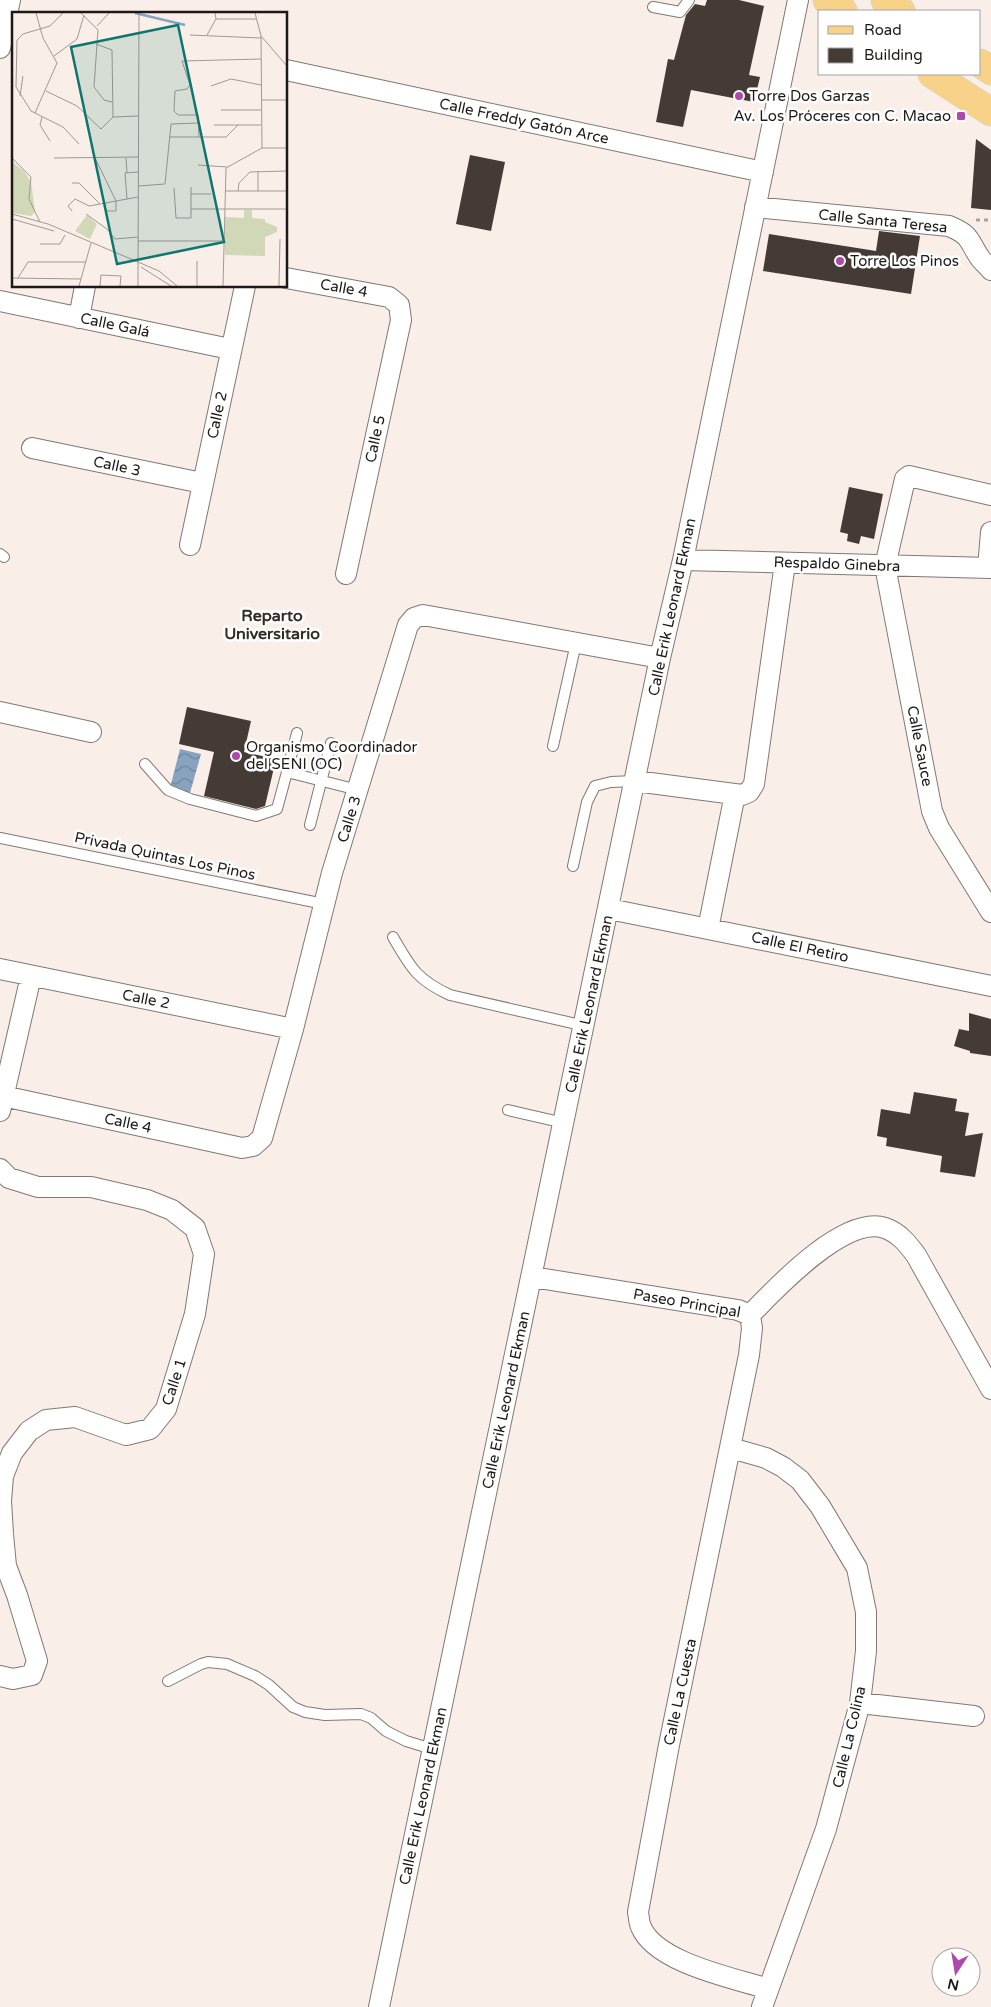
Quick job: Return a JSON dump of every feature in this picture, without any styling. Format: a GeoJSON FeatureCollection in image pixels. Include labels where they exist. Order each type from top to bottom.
{"type":"FeatureCollection","features":[{"type":"Feature","properties":{"kind":"main road"},"geometry":{"type":"LineString","coordinates":[[827,0],[842,10]]}},
{"type":"Feature","properties":{"kind":"main road"},"geometry":{"type":"LineString","coordinates":[[885,0],[900,10]]}},
{"type":"Feature","properties":{"kind":"main road"},"geometry":{"type":"LineString","coordinates":[[934,75],[991,112]]}},
{"type":"Feature","properties":{"kind":"street","name":"Calle Erik Leonard Ekman"},"geometry":{"type":"LineString","coordinates":[[379,2007],[585,1026],[660,658],[683,560],[798,0]]}},
{"type":"Feature","properties":{"kind":"street"},"geometry":{"type":"LineString","coordinates":[[0,48],[13,8]]}},
{"type":"Feature","properties":{"kind":"street","name":"Calle Freddy Gatón Arce"},"geometry":{"type":"LineString","coordinates":[[288,70],[763,172]]}},
{"type":"Feature","properties":{"kind":"street","name":"Calle Santa Teresa"},"geometry":{"type":"LineString","coordinates":[[755,208],[949,226],[961,231],[973,243],[980,258],[991,270]]}},
{"type":"Feature","properties":{"kind":"street","name":"Calle 4"},"geometry":{"type":"LineString","coordinates":[[288,278],[389,297],[399,305]]}},
{"type":"Feature","properties":{"kind":"street"},"geometry":{"type":"LineString","coordinates":[[79,318],[85,288]]}},
{"type":"Feature","properties":{"kind":"street","name":"Calle 2"},"geometry":{"type":"LineString","coordinates":[[190,544],[245,288]]}},
{"type":"Feature","properties":{"kind":"street","name":"Calle Galá"},"geometry":{"type":"LineString","coordinates":[[0,301],[230,350]]}},
{"type":"Feature","properties":{"kind":"street","name":"Calle 5"},"geometry":{"type":"LineString","coordinates":[[346,574],[401,320],[399,305]]}},
{"type":"Feature","properties":{"kind":"street","name":"Calle 3"},"geometry":{"type":"LineString","coordinates":[[32,448],[202,483]]}},
{"type":"Feature","properties":{"kind":"street"},"geometry":{"type":"LineString","coordinates":[[885,566],[905,479],[909,476],[991,496]]}},
{"type":"Feature","properties":{"kind":"street"},"geometry":{"type":"LineString","coordinates":[[990,568],[991,532]]}},
{"type":"Feature","properties":{"kind":"street","name":"Respaldo Ginebra"},"geometry":{"type":"LineString","coordinates":[[683,560],[990,568]]}},
{"type":"Feature","properties":{"kind":"street"},"geometry":{"type":"LineString","coordinates":[[708,928],[742,793],[754,784],[785,563]]}},
{"type":"Feature","properties":{"kind":"street","name":"Calle Sauce"},"geometry":{"type":"LineString","coordinates":[[885,566],[932,811],[939,828],[991,912]]}},
{"type":"Feature","properties":{"kind":"street","name":"Calle 3"},"geometry":{"type":"LineString","coordinates":[[253,1146],[262,1138],[293,1029],[324,904],[408,625],[414,618],[423,615],[660,658]]}},
{"type":"Feature","properties":{"kind":"street"},"geometry":{"type":"LineString","coordinates":[[0,712],[91,732]]}},
{"type":"Feature","properties":{"kind":"street"},"geometry":{"type":"LineString","coordinates":[[635,782],[742,793]]}},
{"type":"Feature","properties":{"kind":"street","name":"Calle El Retiro"},"geometry":{"type":"LineString","coordinates":[[609,908],[990,981]]}},
{"type":"Feature","properties":{"kind":"street","name":"Calle 2"},"geometry":{"type":"LineString","coordinates":[[0,969],[293,1029]]}},
{"type":"Feature","properties":{"kind":"street"},"geometry":{"type":"LineString","coordinates":[[2,1104],[31,976]]}},
{"type":"Feature","properties":{"kind":"street","name":"Calle 4"},"geometry":{"type":"LineString","coordinates":[[2,1104],[242,1148],[253,1146]]}},
{"type":"Feature","properties":{"kind":"street","name":"Calle 1"},"geometry":{"type":"LineString","coordinates":[[0,1169],[10,1178],[38,1187],[91,1188],[147,1200],[172,1210],[195,1228],[204,1254],[195,1314],[166,1409],[150,1429],[126,1435],[75,1417],[46,1420],[29,1431],[12,1453],[4,1476],[1,1502],[6,1566],[17,1595],[36,1662],[32,1675],[6,1678]]}},
{"type":"Feature","properties":{"kind":"street","name":"Paseo Principal"},"geometry":{"type":"LineString","coordinates":[[532,1277],[738,1310],[750,1315],[810,1258],[847,1232],[867,1226],[883,1227],[901,1236],[916,1255],[991,1389]]}},
{"type":"Feature","properties":{"kind":"street","name":"Calle La Cuesta"},"geometry":{"type":"LineString","coordinates":[[750,1315],[752,1328],[749,1355],[669,1745],[638,1912],[640,1927],[658,1948],[676,1959],[765,1998]]}},
{"type":"Feature","properties":{"kind":"street","name":"Calle La Colina"},"geometry":{"type":"LineString","coordinates":[[731,1448],[766,1458],[783,1467],[800,1480],[820,1506],[857,1568],[866,1612],[866,1651],[860,1703],[826,1829],[765,1998]]}},
{"type":"Feature","properties":{"kind":"street"},"geometry":{"type":"LineString","coordinates":[[860,1703],[974,1716]]}},
{"type":"Feature","properties":{"kind":"lane"},"geometry":{"type":"LineString","coordinates":[[653,7],[680,12],[689,0]]}},
{"type":"Feature","properties":{"kind":"lane"},"geometry":{"type":"LineString","coordinates":[[553,746],[576,643]]}},
{"type":"Feature","properties":{"kind":"lane"},"geometry":{"type":"LineString","coordinates":[[146,764],[161,783],[175,793],[190,799],[256,816],[277,809],[297,733]]}},
{"type":"Feature","properties":{"kind":"lane"},"geometry":{"type":"LineString","coordinates":[[310,825],[331,743]]}},
{"type":"Feature","properties":{"kind":"lane"},"geometry":{"type":"LineString","coordinates":[[287,772],[358,790]]}},
{"type":"Feature","properties":{"kind":"lane"},"geometry":{"type":"LineString","coordinates":[[573,866],[587,802],[595,786],[611,782],[635,782]]}},
{"type":"Feature","properties":{"kind":"lane","name":"Privada Quintas Los Pinos"},"geometry":{"type":"LineString","coordinates":[[0,838],[324,904]]}},
{"type":"Feature","properties":{"kind":"lane"},"geometry":{"type":"LineString","coordinates":[[393,937],[411,968],[432,987],[450,995],[585,1026]]}},
{"type":"Feature","properties":{"kind":"lane"},"geometry":{"type":"LineString","coordinates":[[508,1110],[564,1123]]}},
{"type":"Feature","properties":{"kind":"lane"},"geometry":{"type":"LineString","coordinates":[[168,1681],[201,1664],[208,1662],[227,1664],[255,1676],[269,1685],[293,1707],[305,1712],[325,1715],[361,1714],[371,1718],[386,1731],[406,1741],[432,1749]]}},
{"type":"Feature","properties":{"kind":"water"},"geometry":{"type":"Polygon","coordinates":[[[180,749],[201,754],[190,793],[170,788],[180,749]]]}},
{"type":"Feature","properties":{"kind":"building"},"geometry":{"type":"Polygon","coordinates":[[[707,0],[739,0],[764,6],[749,75],[760,77],[754,102],[691,90],[683,127],[656,122],[668,59],[674,60],[686,15],[695,4],[705,6],[707,0]]]}},
{"type":"Feature","properties":{"kind":"building"},"geometry":{"type":"Polygon","coordinates":[[[976,139],[991,150],[991,210],[971,208],[976,139]]]}},
{"type":"Feature","properties":{"kind":"building"},"geometry":{"type":"Polygon","coordinates":[[[470,155],[505,162],[491,231],[456,224],[470,155]]]}},
{"type":"Feature","properties":{"kind":"building","name":"Torre Los Pinos"},"geometry":{"type":"Polygon","coordinates":[[[879,231],[920,236],[911,294],[763,271],[769,234],[876,251],[879,231]]]}},
{"type":"Feature","properties":{"kind":"building"},"geometry":{"type":"Polygon","coordinates":[[[849,487],[883,494],[874,539],[861,536],[859,544],[847,541],[848,534],[840,532],[849,487]]]}},
{"type":"Feature","properties":{"kind":"building","name":"Organismo Coordinador del SENI (OC)"},"geometry":{"type":"Polygon","coordinates":[[[187,707],[251,721],[244,752],[276,759],[265,806],[256,809],[204,796],[214,752],[179,744],[187,707]]]}},
{"type":"Feature","properties":{"kind":"building"},"geometry":{"type":"Polygon","coordinates":[[[969,1013],[991,1019],[991,1056],[970,1053],[970,1051],[954,1046],[959,1029],[969,1031],[969,1013]]]}},
{"type":"Feature","properties":{"kind":"building"},"geometry":{"type":"Polygon","coordinates":[[[914,1092],[957,1099],[955,1111],[969,1113],[965,1136],[983,1133],[975,1177],[940,1172],[942,1156],[886,1146],[887,1138],[877,1136],[881,1109],[910,1114],[914,1092]]]}},
{"type":"Feature","properties":{"kind":"place","name":"Torre Dos Garzas"},"geometry":{"type":"Point","coordinates":[739,96]}},
{"type":"Feature","properties":{"kind":"place","name":"Av. Los Próceres con C. Macao"},"geometry":{"type":"Point","coordinates":[961,116]}},
{"type":"Feature","properties":{"kind":"place","name":"Torre Los Pinos"},"geometry":{"type":"Point","coordinates":[840,261]}},
{"type":"Feature","properties":{"kind":"place","name":"Organismo Coordinador del SENI (OC)"},"geometry":{"type":"Point","coordinates":[236,756]}},
{"type":"Feature","properties":{"kind":"district","name":"Reparto Universitario"},"geometry":{"type":"Point","coordinates":[272,624]}}]}
